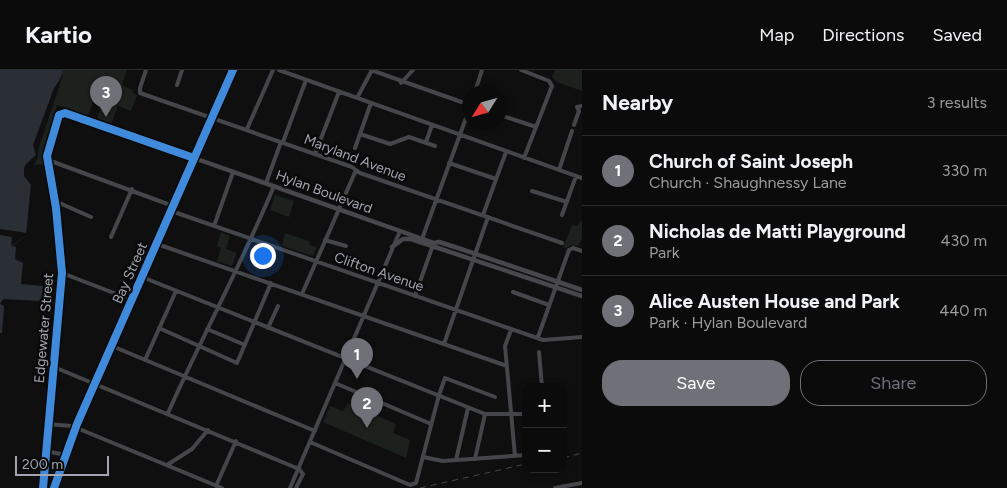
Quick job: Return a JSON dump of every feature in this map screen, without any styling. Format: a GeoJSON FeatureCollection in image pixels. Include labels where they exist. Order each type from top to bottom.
{"type":"FeatureCollection","features":[{"type":"Feature","properties":{"kind":"main road","name":"Bay Street"},"geometry":{"type":"LineString","coordinates":[[54,488],[76,427],[232,70]]}},
{"type":"Feature","properties":{"kind":"main road","name":"Hylan Boulevard"},"geometry":{"type":"LineString","coordinates":[[194,158],[433,244],[439,242],[555,288],[582,296]]}},
{"type":"Feature","properties":{"kind":"main road"},"geometry":{"type":"LineString","coordinates":[[392,247],[407,238],[433,244]]}},
{"type":"Feature","properties":{"kind":"main road","name":"Hylan Boulevard"},"geometry":{"type":"LineString","coordinates":[[474,256],[582,290]]}},
{"type":"Feature","properties":{"kind":"street","name":"Maryland Avenue"},"geometry":{"type":"LineString","coordinates":[[146,70],[140,94],[246,129],[562,243]]}},
{"type":"Feature","properties":{"kind":"street"},"geometry":{"type":"LineString","coordinates":[[177,85],[182,70]]}},
{"type":"Feature","properties":{"kind":"street"},"geometry":{"type":"LineString","coordinates":[[246,129],[273,70]]}},
{"type":"Feature","properties":{"kind":"street"},"geometry":{"type":"LineString","coordinates":[[280,70],[582,178]]}},
{"type":"Feature","properties":{"kind":"street"},"geometry":{"type":"LineString","coordinates":[[357,98],[371,70],[401,83],[462,103]]}},
{"type":"Feature","properties":{"kind":"street"},"geometry":{"type":"LineString","coordinates":[[401,83],[413,70]]}},
{"type":"Feature","properties":{"kind":"street"},"geometry":{"type":"LineString","coordinates":[[477,85],[482,70]]}},
{"type":"Feature","properties":{"kind":"street"},"geometry":{"type":"LineString","coordinates":[[521,70],[552,83],[524,158]]}},
{"type":"Feature","properties":{"kind":"street"},"geometry":{"type":"LineString","coordinates":[[266,183],[306,80]]}},
{"type":"Feature","properties":{"kind":"street"},"geometry":{"type":"LineString","coordinates":[[315,154],[338,92]]}},
{"type":"Feature","properties":{"kind":"street"},"geometry":{"type":"LineString","coordinates":[[355,148],[371,104]]}},
{"type":"Feature","properties":{"kind":"street"},"geometry":{"type":"LineString","coordinates":[[574,125],[580,111],[577,106],[582,106]]}},
{"type":"Feature","properties":{"kind":"street","name":"Hylan Boulevard"},"geometry":{"type":"LineString","coordinates":[[60,113],[72,115],[194,158]]}},
{"type":"Feature","properties":{"kind":"street","name":"Edgewater Street"},"geometry":{"type":"LineString","coordinates":[[42,488],[62,273],[55,201],[48,160],[50,142],[60,113]]}},
{"type":"Feature","properties":{"kind":"street"},"geometry":{"type":"LineString","coordinates":[[507,117],[536,127]]}},
{"type":"Feature","properties":{"kind":"street"},"geometry":{"type":"LineString","coordinates":[[426,142],[432,125]]}},
{"type":"Feature","properties":{"kind":"street"},"geometry":{"type":"LineString","coordinates":[[422,239],[462,127]]}},
{"type":"Feature","properties":{"kind":"street"},"geometry":{"type":"LineString","coordinates":[[559,170],[572,131]]}},
{"type":"Feature","properties":{"kind":"street"},"geometry":{"type":"LineString","coordinates":[[360,134],[390,144],[409,137],[435,146]]}},
{"type":"Feature","properties":{"kind":"street"},"geometry":{"type":"LineString","coordinates":[[483,215],[506,152]]}},
{"type":"Feature","properties":{"kind":"street","name":"Clifton Avenue"},"geometry":{"type":"LineString","coordinates":[[48,160],[132,189],[214,226],[511,330],[543,340],[582,337]]}},
{"type":"Feature","properties":{"kind":"street"},"geometry":{"type":"LineString","coordinates":[[449,163],[496,179]]}},
{"type":"Feature","properties":{"kind":"street"},"geometry":{"type":"LineString","coordinates":[[302,294],[356,170]]}},
{"type":"Feature","properties":{"kind":"street"},"geometry":{"type":"LineString","coordinates":[[214,226],[233,172]]}},
{"type":"Feature","properties":{"kind":"street"},"geometry":{"type":"LineString","coordinates":[[562,215],[576,176]]}},
{"type":"Feature","properties":{"kind":"street"},"geometry":{"type":"LineString","coordinates":[[168,413],[198,346],[251,239],[274,186]]}},
{"type":"Feature","properties":{"kind":"street"},"geometry":{"type":"LineString","coordinates":[[111,237],[132,189]]}},
{"type":"Feature","properties":{"kind":"street"},"geometry":{"type":"LineString","coordinates":[[532,190],[567,202]]}},
{"type":"Feature","properties":{"kind":"street"},"geometry":{"type":"LineString","coordinates":[[55,201],[91,217]]}},
{"type":"Feature","properties":{"kind":"street"},"geometry":{"type":"LineString","coordinates":[[444,344],[488,217]]}},
{"type":"Feature","properties":{"kind":"street"},"geometry":{"type":"LineString","coordinates":[[290,488],[400,231]]}},
{"type":"Feature","properties":{"kind":"street"},"geometry":{"type":"LineString","coordinates":[[325,240],[346,246]]}},
{"type":"Feature","properties":{"kind":"street"},"geometry":{"type":"LineString","coordinates":[[157,244],[507,366]]}},
{"type":"Feature","properties":{"kind":"street"},"geometry":{"type":"LineString","coordinates":[[415,296],[433,244]]}},
{"type":"Feature","properties":{"kind":"street"},"geometry":{"type":"LineString","coordinates":[[538,337],[570,249],[582,250]]}},
{"type":"Feature","properties":{"kind":"street"},"geometry":{"type":"LineString","coordinates":[[62,273],[132,300]]}},
{"type":"Feature","properties":{"kind":"street"},"geometry":{"type":"LineString","coordinates":[[142,278],[468,408],[486,414],[512,416],[522,415]]}},
{"type":"Feature","properties":{"kind":"street"},"geometry":{"type":"LineString","coordinates":[[159,328],[237,363],[271,283]]}},
{"type":"Feature","properties":{"kind":"street"},"geometry":{"type":"LineString","coordinates":[[145,360],[176,291]]}},
{"type":"Feature","properties":{"kind":"street"},"geometry":{"type":"LineString","coordinates":[[513,292],[549,305]]}},
{"type":"Feature","properties":{"kind":"street"},"geometry":{"type":"LineString","coordinates":[[268,328],[278,306]]}},
{"type":"Feature","properties":{"kind":"street"},"geometry":{"type":"LineString","coordinates":[[207,329],[245,345]]}},
{"type":"Feature","properties":{"kind":"street"},"geometry":{"type":"LineString","coordinates":[[511,330],[505,346],[515,456]]}},
{"type":"Feature","properties":{"kind":"street"},"geometry":{"type":"LineString","coordinates":[[112,346],[315,432]]}},
{"type":"Feature","properties":{"kind":"street"},"geometry":{"type":"LineString","coordinates":[[539,352],[542,383]]}},
{"type":"Feature","properties":{"kind":"street"},"geometry":{"type":"LineString","coordinates":[[54,367],[300,468],[303,474],[296,488]]}},
{"type":"Feature","properties":{"kind":"street"},"geometry":{"type":"LineString","coordinates":[[310,442],[399,483],[410,486],[416,483],[445,378],[495,397]]}},
{"type":"Feature","properties":{"kind":"street"},"geometry":{"type":"LineString","coordinates":[[336,383],[431,424]]}},
{"type":"Feature","properties":{"kind":"street"},"geometry":{"type":"LineString","coordinates":[[456,460],[468,408]]}},
{"type":"Feature","properties":{"kind":"street"},"geometry":{"type":"LineString","coordinates":[[475,459],[486,414]]}},
{"type":"Feature","properties":{"kind":"street"},"geometry":{"type":"LineString","coordinates":[[47,424],[76,427],[222,488]]}},
{"type":"Feature","properties":{"kind":"street"},"geometry":{"type":"LineString","coordinates":[[167,465],[192,449],[208,430]]}},
{"type":"Feature","properties":{"kind":"street"},"geometry":{"type":"LineString","coordinates":[[216,486],[236,441]]}},
{"type":"Feature","properties":{"kind":"street"},"geometry":{"type":"LineString","coordinates":[[45,451],[66,455]]}},
{"type":"Feature","properties":{"kind":"street"},"geometry":{"type":"LineString","coordinates":[[423,457],[443,462],[522,455]]}},
{"type":"Feature","properties":{"kind":"street"},"geometry":{"type":"LineString","coordinates":[[555,488],[582,483]]}},
{"type":"Feature","properties":{"kind":"shaded area"},"geometry":{"type":"Polygon","coordinates":[[[0,70],[63,70],[51,102],[34,163],[28,164],[31,183],[26,236],[12,246],[16,247],[15,259],[23,263],[21,284],[43,286],[41,301],[3,299],[0,304],[0,70]]]}},
{"type":"Feature","properties":{"kind":"shaded area"},"geometry":{"type":"Polygon","coordinates":[[[63,70],[127,70],[122,85],[133,90],[133,93],[137,95],[131,111],[118,106],[111,124],[97,119],[104,96],[96,94],[88,116],[57,105],[44,148],[46,164],[34,165],[51,102],[63,70]]]}},
{"type":"Feature","properties":{"kind":"shaded area"},"geometry":{"type":"Polygon","coordinates":[[[555,70],[582,70],[582,91],[557,82],[552,77],[555,70]]]}},
{"type":"Feature","properties":{"kind":"shaded area"},"geometry":{"type":"Polygon","coordinates":[[[275,195],[294,201],[289,217],[270,210],[275,195]]]}},
{"type":"Feature","properties":{"kind":"shaded area"},"geometry":{"type":"Polygon","coordinates":[[[582,219],[582,238],[578,246],[563,247],[572,225],[577,226],[582,219]]]}},
{"type":"Feature","properties":{"kind":"shaded area"},"geometry":{"type":"Polygon","coordinates":[[[221,232],[230,236],[226,249],[237,253],[232,266],[217,261],[221,248],[217,246],[221,232]]]}},
{"type":"Feature","properties":{"kind":"shaded area"},"geometry":{"type":"Polygon","coordinates":[[[285,233],[309,241],[310,245],[317,247],[313,256],[282,246],[285,233]]]}},
{"type":"Feature","properties":{"kind":"shaded area"},"geometry":{"type":"Polygon","coordinates":[[[0,304],[4,306],[2,333],[0,333],[0,304]]]}},
{"type":"Feature","properties":{"kind":"shaded area"},"geometry":{"type":"Polygon","coordinates":[[[348,403],[396,424],[393,433],[410,440],[406,458],[323,422],[330,406],[343,411],[348,403]]]}},
{"type":"Feature","properties":{"kind":"pier"},"geometry":{"type":"Polygon","coordinates":[[[63,75],[39,147],[37,160],[30,168],[31,185],[24,176],[24,168],[36,155],[33,145],[54,88],[63,75]]]}},
{"type":"Feature","properties":{"kind":"pier"},"geometry":{"type":"Polygon","coordinates":[[[0,229],[27,233],[26,236],[11,246],[12,237],[0,235],[0,229]]]}},
{"type":"Feature","properties":{"kind":"railway"},"geometry":{"type":"LineString","coordinates":[[567,457],[582,453]]}},
{"type":"Feature","properties":{"kind":"railway"},"geometry":{"type":"LineString","coordinates":[[420,488],[522,465]]}},
{"type":"Feature","properties":{"kind":"cycle path"},"geometry":{"type":"LineString","coordinates":[[54,488],[77,424],[233,70]]}},
{"type":"Feature","properties":{"kind":"cycle path"},"geometry":{"type":"LineString","coordinates":[[43,488],[62,273],[56,208],[47,156],[59,115],[65,113],[194,158]]}},
{"type":"Feature","properties":{"kind":"place","name":"Alice Austen House and Park"},"geometry":{"type":"Point","coordinates":[106,117]}},
{"type":"Feature","properties":{"kind":"place","name":"Church of Saint Joseph"},"geometry":{"type":"Point","coordinates":[357,379]}},
{"type":"Feature","properties":{"kind":"place","name":"Nicholas de Matti Playground"},"geometry":{"type":"Point","coordinates":[367,428]}}]}
